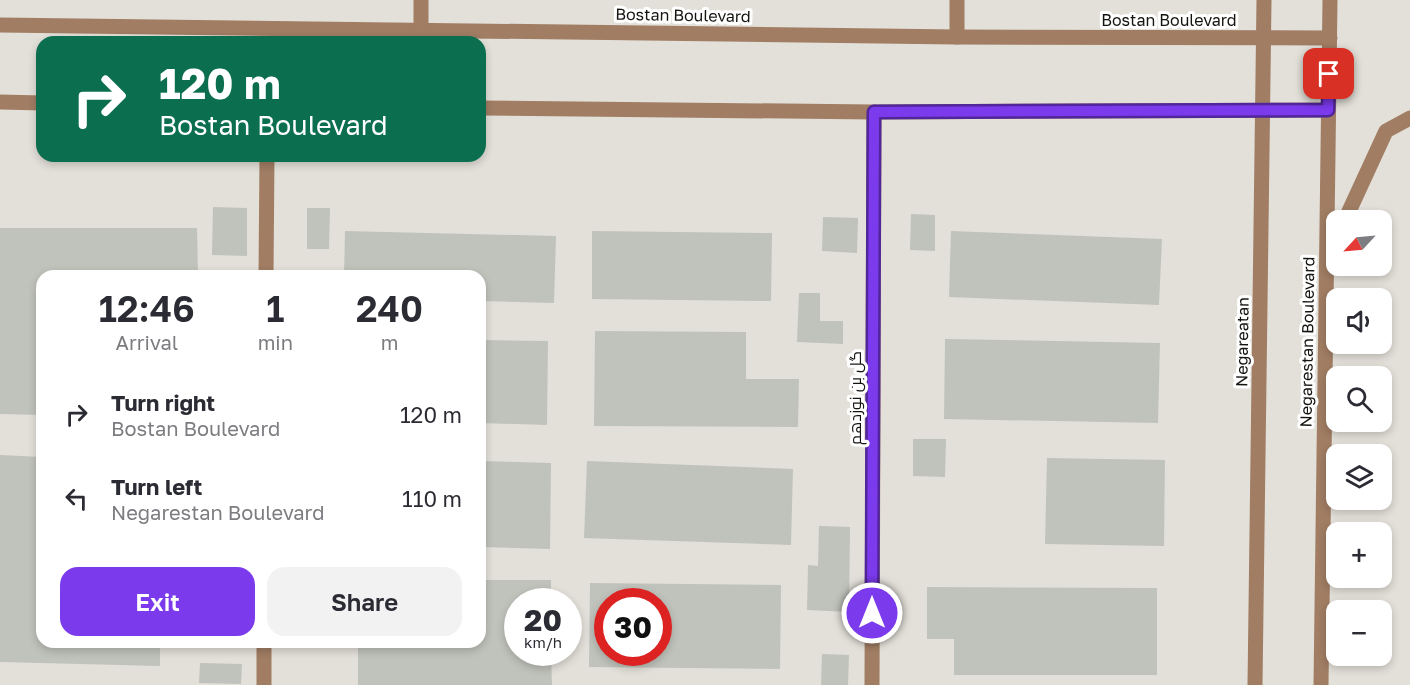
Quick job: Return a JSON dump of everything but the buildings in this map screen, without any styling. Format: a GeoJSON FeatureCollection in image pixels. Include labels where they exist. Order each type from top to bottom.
{"type":"FeatureCollection","features":[{"type":"Feature","properties":{"kind":"street"},"geometry":{"type":"LineString","coordinates":[[421,0],[421,30]]}},
{"type":"Feature","properties":{"kind":"street"},"geometry":{"type":"LineString","coordinates":[[957,0],[957,37]]}},
{"type":"Feature","properties":{"kind":"street","name":"Negareatan"},"geometry":{"type":"LineString","coordinates":[[1255,685],[1264,0]]}},
{"type":"Feature","properties":{"kind":"street","name":"Negarestan Boulevard"},"geometry":{"type":"LineString","coordinates":[[1327,210],[1330,0]]}},
{"type":"Feature","properties":{"kind":"street","name":"Bostan Boulevard"},"geometry":{"type":"LineString","coordinates":[[0,25],[957,37],[1329,38]]}},
{"type":"Feature","properties":{"kind":"street"},"geometry":{"type":"LineString","coordinates":[[0,102],[36,103]]}},
{"type":"Feature","properties":{"kind":"street"},"geometry":{"type":"LineString","coordinates":[[486,108],[874,112],[1328,110]]}},
{"type":"Feature","properties":{"kind":"street","name":"گل بن نوزدهم"},"geometry":{"type":"LineString","coordinates":[[872,685],[874,112]]}},
{"type":"Feature","properties":{"kind":"street"},"geometry":{"type":"LineString","coordinates":[[1350,210],[1386,131],[1410,118]]}},
{"type":"Feature","properties":{"kind":"street"},"geometry":{"type":"LineString","coordinates":[[266,270],[267,162]]}},
{"type":"Feature","properties":{"kind":"street","name":"Negarestan Boulevard"},"geometry":{"type":"LineString","coordinates":[[1321,685],[1326,261]]}},
{"type":"Feature","properties":{"kind":"street"},"geometry":{"type":"LineString","coordinates":[[264,648],[264,685]]}},
{"type":"Feature","properties":{"kind":"route"},"geometry":{"type":"LineString","coordinates":[[872,613],[874,112],[1328,110],[1329,74]]}}]}
